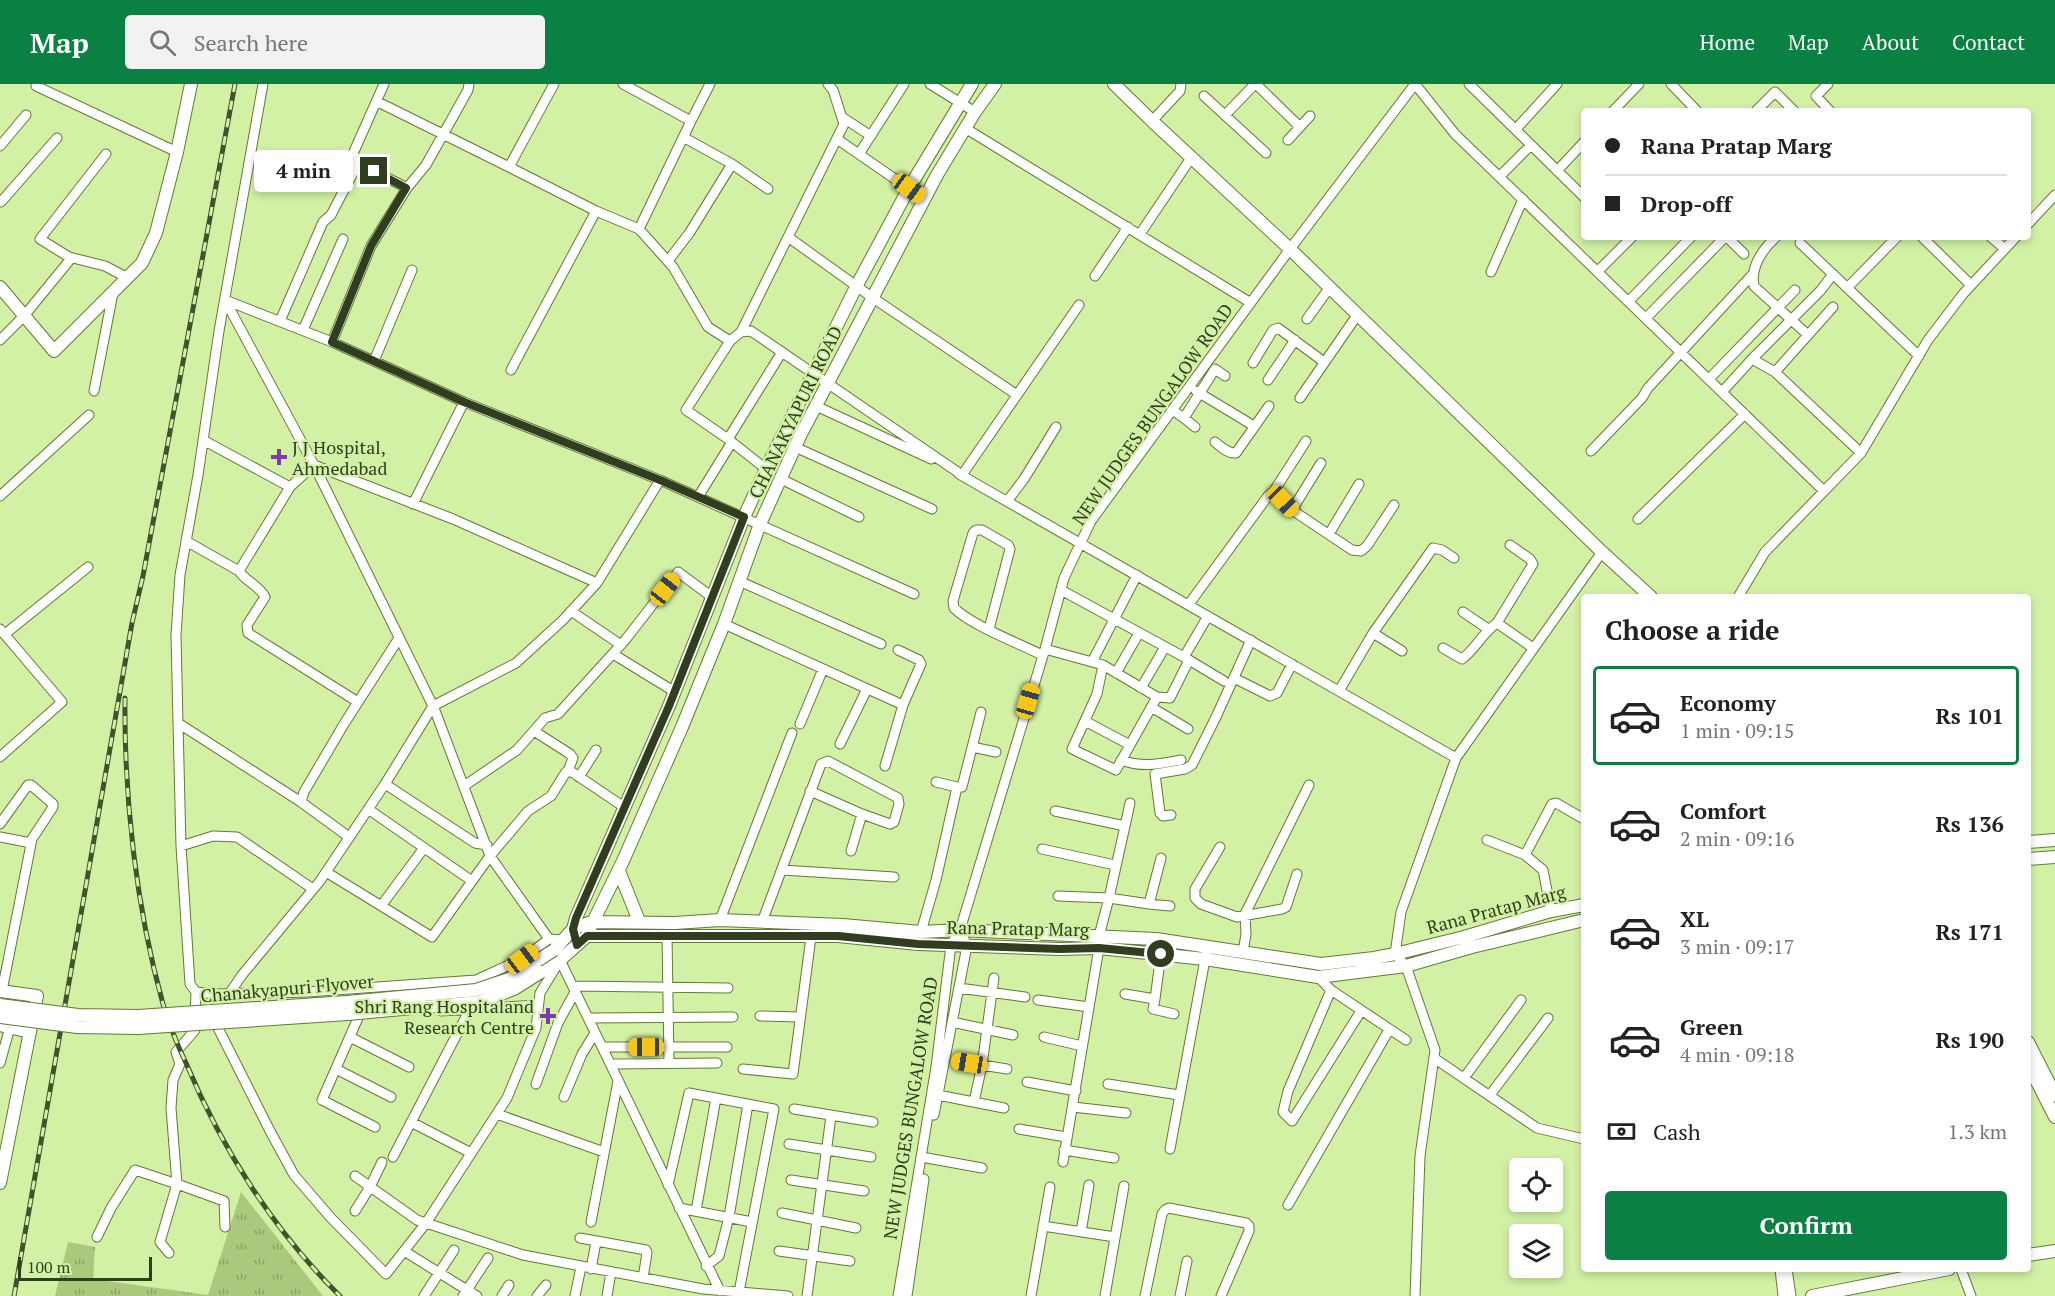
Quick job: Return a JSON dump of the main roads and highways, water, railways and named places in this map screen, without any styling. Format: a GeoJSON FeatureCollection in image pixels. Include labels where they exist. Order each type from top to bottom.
{"type":"FeatureCollection","features":[{"type":"Feature","properties":{"kind":"railway"},"geometry":{"type":"LineString","coordinates":[[14,1296],[132,623],[143,576],[235,84]]}},
{"type":"Feature","properties":{"kind":"railway"},"geometry":{"type":"LineString","coordinates":[[125,698],[125,736],[133,852],[154,967],[163,1004],[179,1049],[216,1127],[252,1187],[293,1244],[340,1296]]}},
{"type":"Feature","properties":{"kind":"place","name":"J J Hospital, Ahmedabad"},"geometry":{"type":"Point","coordinates":[279,457]}},
{"type":"Feature","properties":{"kind":"place","name":"Shri Rang Hospitaland Research Centre"},"geometry":{"type":"Point","coordinates":[548,1016]}}]}
